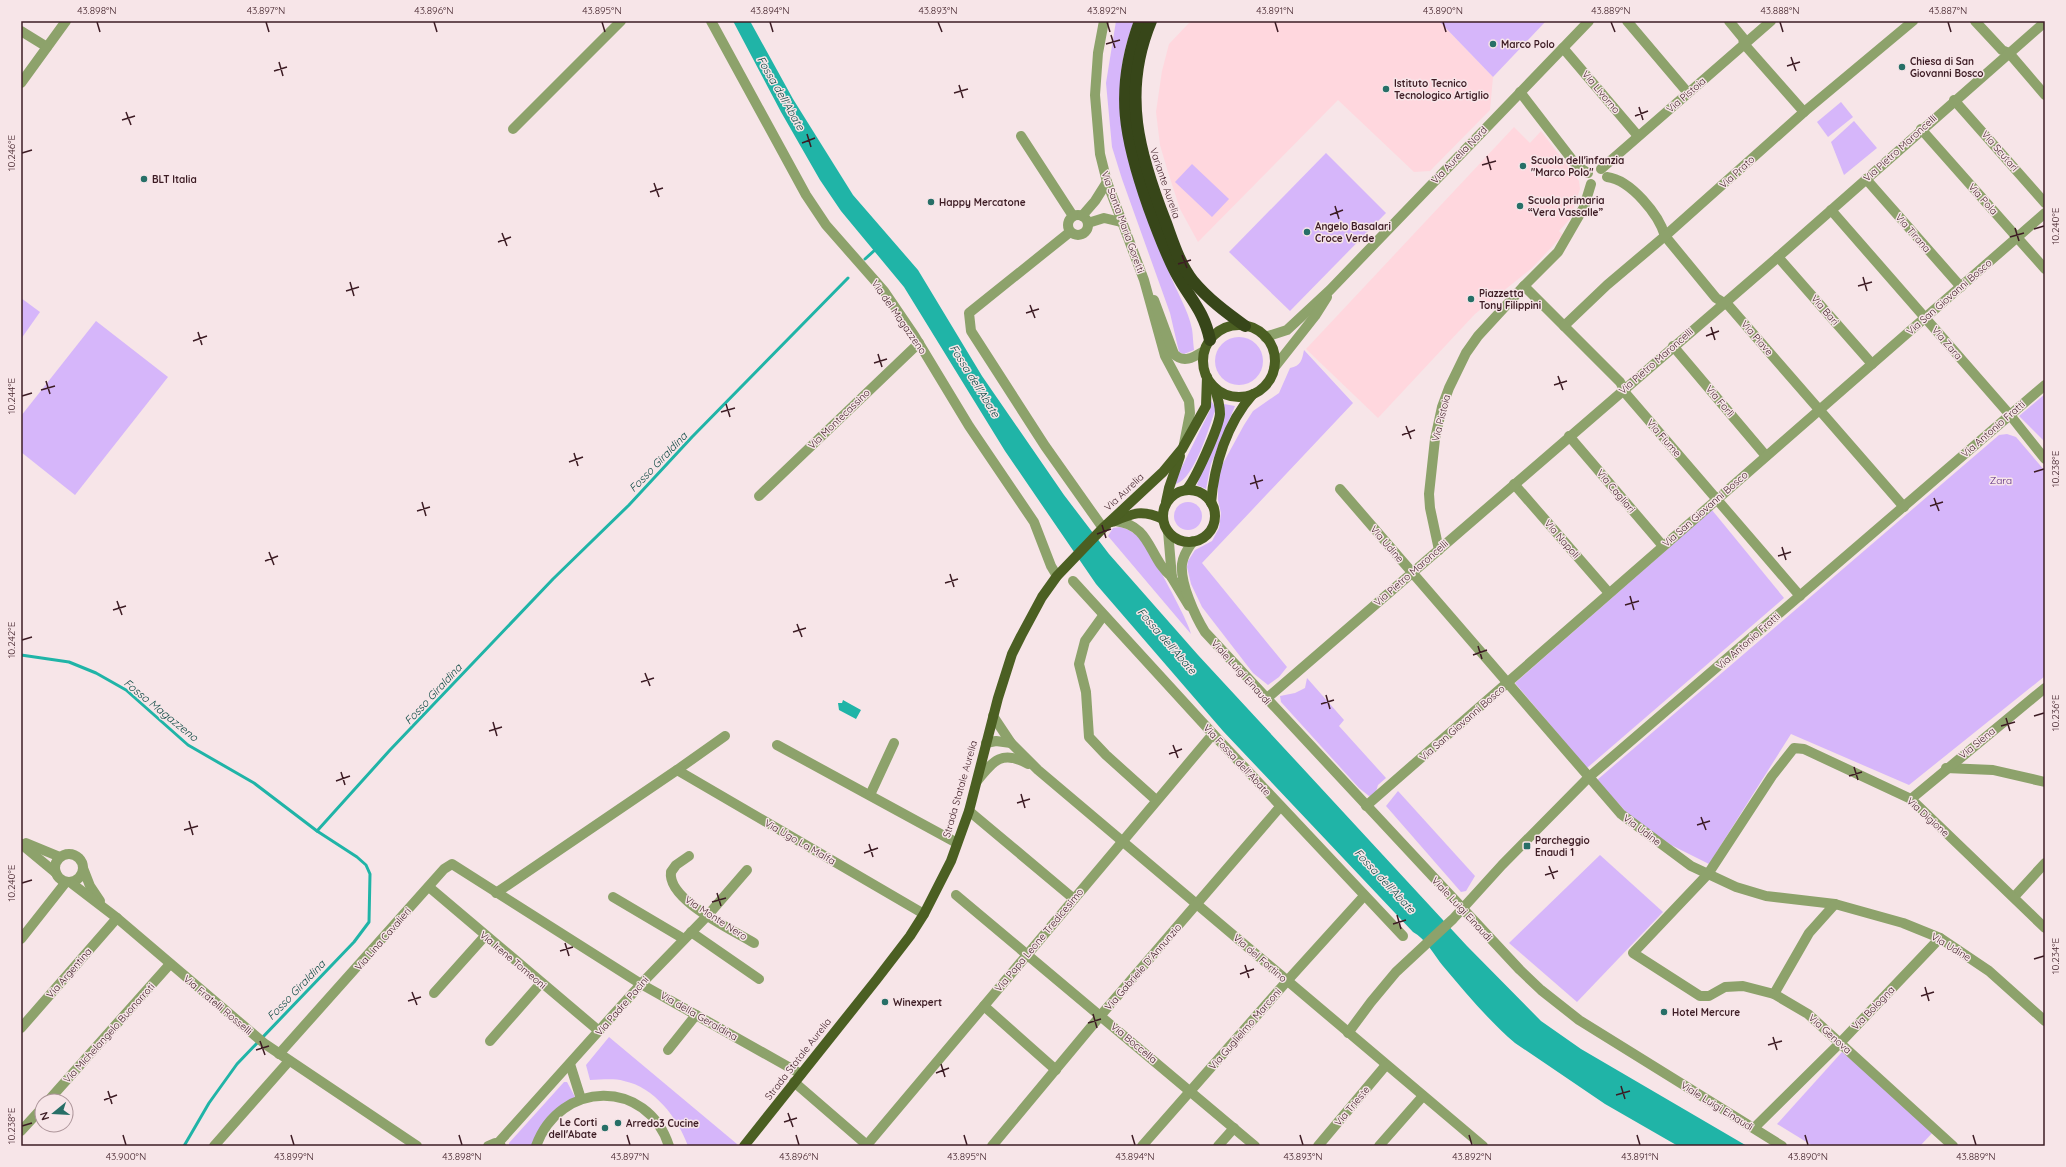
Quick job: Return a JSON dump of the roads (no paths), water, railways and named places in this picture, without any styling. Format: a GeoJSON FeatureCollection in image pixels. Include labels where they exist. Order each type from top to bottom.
{"type":"FeatureCollection","features":[{"type":"Feature","properties":{"kind":"highway"},"geometry":{"type":"LineString","coordinates":[[1140,21],[1128,60],[1124,90],[1125,120],[1131,153],[1168,256],[1181,282],[1203,315],[1210,340]]}},
{"type":"Feature","properties":{"kind":"highway","name":"Variante Aurelia"},"geometry":{"type":"LineString","coordinates":[[1151,21],[1140,55],[1135,89],[1136,122],[1143,158],[1169,231],[1188,274],[1210,298],[1245,326]]}},
{"type":"Feature","properties":{"kind":"main road"},"geometry":{"type":"LineString","coordinates":[[1211,503],[1213,477],[1219,457],[1241,409],[1253,394],[1266,384],[1274,368],[1274,354],[1265,337],[1256,330],[1245,326],[1226,328],[1210,340],[1204,351],[1203,367],[1207,378],[1214,387],[1222,393],[1242,397],[1253,394]]}},
{"type":"Feature","properties":{"kind":"main road","name":"Via Aurelia"},"geometry":{"type":"LineString","coordinates":[[1106,526],[1163,472],[1183,447],[1206,406],[1207,378]]}},
{"type":"Feature","properties":{"kind":"main road"},"geometry":{"type":"LineString","coordinates":[[1186,490],[1192,481],[1218,422],[1220,409],[1214,387]]}},
{"type":"Feature","properties":{"kind":"main road","name":"Via Aurelia"},"geometry":{"type":"LineString","coordinates":[[1166,503],[1168,488],[1183,447]]}},
{"type":"Feature","properties":{"kind":"main road"},"geometry":{"type":"LineString","coordinates":[[1186,490],[1198,491],[1211,503],[1215,513],[1213,524],[1203,537],[1193,541],[1179,540],[1168,531],[1163,519],[1166,503],[1176,493],[1186,490]]}},
{"type":"Feature","properties":{"kind":"main road","name":"Via Aurelia"},"geometry":{"type":"LineString","coordinates":[[1106,526],[1130,514],[1143,512],[1163,519]]}},
{"type":"Feature","properties":{"kind":"main road","name":"Strada Statale Aurelia"},"geometry":{"type":"LineString","coordinates":[[744,1146],[887,966],[924,914],[943,877],[969,811],[993,716],[1012,654],[1042,597],[1057,576],[1106,526]]}},
{"type":"Feature","properties":{"kind":"street"},"geometry":{"type":"LineString","coordinates":[[21,83],[66,21]]}},
{"type":"Feature","properties":{"kind":"street"},"geometry":{"type":"LineString","coordinates":[[513,129],[622,21]]}},
{"type":"Feature","properties":{"kind":"street","name":"Via del Magazzeno"},"geometry":{"type":"LineString","coordinates":[[711,21],[806,194],[826,225],[884,291],[919,343],[969,426],[1034,522],[1051,566],[1057,576]]}},
{"type":"Feature","properties":{"kind":"street","name":"Via Santa Maria Goretti"},"geometry":{"type":"LineString","coordinates":[[1104,21],[1098,53],[1095,95],[1098,136],[1107,182],[1144,280],[1160,313],[1174,354],[1180,359],[1187,360],[1204,351]]}},
{"type":"Feature","properties":{"kind":"street","name":"Via Aurelia Nord"},"geometry":{"type":"LineString","coordinates":[[1265,337],[1287,330],[1330,290],[1588,21]]}},
{"type":"Feature","properties":{"kind":"street"},"geometry":{"type":"LineString","coordinates":[[1627,21],[1688,93]]}},
{"type":"Feature","properties":{"kind":"street"},"geometry":{"type":"LineString","coordinates":[[1730,21],[1743,38],[1744,44],[1804,112]]}},
{"type":"Feature","properties":{"kind":"street","name":"Via Pistoia"},"geometry":{"type":"LineString","coordinates":[[1604,173],[1638,136],[1771,21]]}},
{"type":"Feature","properties":{"kind":"street","name":"Via Prato"},"geometry":{"type":"LineString","coordinates":[[1564,326],[1607,285],[1665,236],[1804,112],[1913,21]]}},
{"type":"Feature","properties":{"kind":"street"},"geometry":{"type":"LineString","coordinates":[[1975,21],[2002,50],[2009,53],[2045,95]]}},
{"type":"Feature","properties":{"kind":"street"},"geometry":{"type":"LineString","coordinates":[[2041,25],[2045,36]]}},
{"type":"Feature","properties":{"kind":"street","name":"Via Pietro Maroncelli"},"geometry":{"type":"LineString","coordinates":[[1266,699],[1622,390],[1778,257],[1921,129],[2041,25]]}},
{"type":"Feature","properties":{"kind":"street"},"geometry":{"type":"LineString","coordinates":[[21,31],[47,47]]}},
{"type":"Feature","properties":{"kind":"street","name":"Via Livorno"},"geometry":{"type":"LineString","coordinates":[[1563,48],[1638,136]]}},
{"type":"Feature","properties":{"kind":"street"},"geometry":{"type":"LineString","coordinates":[[1520,92],[1577,166],[1588,174]]}},
{"type":"Feature","properties":{"kind":"street","name":"Via Scutari"},"geometry":{"type":"LineString","coordinates":[[1954,100],[2045,203]]}},
{"type":"Feature","properties":{"kind":"street","name":"Via Pola"},"geometry":{"type":"LineString","coordinates":[[1921,129],[2045,269]]}},
{"type":"Feature","properties":{"kind":"street"},"geometry":{"type":"LineString","coordinates":[[1021,136],[1081,218],[1087,229],[1082,234],[1076,235],[1070,232]]}},
{"type":"Feature","properties":{"kind":"street"},"geometry":{"type":"LineString","coordinates":[[1594,169],[1604,173],[1601,183],[1591,184],[1587,179],[1588,174],[1594,169]]}},
{"type":"Feature","properties":{"kind":"street","name":"Via Piave"},"geometry":{"type":"LineString","coordinates":[[1604,173],[1628,185],[1656,217],[1665,236],[1716,298],[1724,302],[1904,507]]}},
{"type":"Feature","properties":{"kind":"street","name":"Via Tirana"},"geometry":{"type":"LineString","coordinates":[[1866,179],[1961,287]]}},
{"type":"Feature","properties":{"kind":"street"},"geometry":{"type":"LineString","coordinates":[[1081,218],[1096,201],[1107,182]]}},
{"type":"Feature","properties":{"kind":"street","name":"Via Pistoia"},"geometry":{"type":"LineString","coordinates":[[1439,550],[1430,508],[1429,494],[1434,450],[1444,400],[1455,374],[1473,343],[1524,286],[1558,252],[1584,207],[1591,184]]}},
{"type":"Feature","properties":{"kind":"street","name":"Via Zara"},"geometry":{"type":"LineString","coordinates":[[1831,210],[2010,415],[2045,459]]}},
{"type":"Feature","properties":{"kind":"street","name":"Via San Giovanni Bosco"},"geometry":{"type":"LineString","coordinates":[[1366,806],[2045,214]]}},
{"type":"Feature","properties":{"kind":"street"},"geometry":{"type":"LineString","coordinates":[[1070,232],[1068,223],[1081,218],[1104,218],[1121,222]]}},
{"type":"Feature","properties":{"kind":"street"},"geometry":{"type":"LineString","coordinates":[[1070,232],[969,313],[971,330],[1045,446],[1106,526]]}},
{"type":"Feature","properties":{"kind":"street","name":"Via Bari"},"geometry":{"type":"LineString","coordinates":[[1778,257],[1872,364]]}},
{"type":"Feature","properties":{"kind":"street","name":"Via Santa Maria Goretti"},"geometry":{"type":"LineString","coordinates":[[1144,280],[1165,356],[1189,401],[1190,413],[1183,447]]}},
{"type":"Feature","properties":{"kind":"street","name":"Via Fiume"},"geometry":{"type":"LineString","coordinates":[[1524,286],[1620,382],[1622,390],[1800,596]]}},
{"type":"Feature","properties":{"kind":"street","name":"Via Aurelia Nord"},"geometry":{"type":"LineString","coordinates":[[1274,368],[1315,316],[1330,290]]}},
{"type":"Feature","properties":{"kind":"street","name":"Via Montecassino"},"geometry":{"type":"LineString","coordinates":[[759,496],[919,343]]}},
{"type":"Feature","properties":{"kind":"street","name":"Via Forlì"},"geometry":{"type":"LineString","coordinates":[[1673,346],[1766,456]]}},
{"type":"Feature","properties":{"kind":"street","name":"Via Antonio Fratti"},"geometry":{"type":"LineString","coordinates":[[1348,1033],[1370,1002],[1422,946],[1453,919],[1502,865],[1589,777],[2045,385]]}},
{"type":"Feature","properties":{"kind":"street","name":"Via Cagliari"},"geometry":{"type":"LineString","coordinates":[[1569,436],[1663,546]]}},
{"type":"Feature","properties":{"kind":"street","name":"Via Napoli"},"geometry":{"type":"LineString","coordinates":[[1514,484],[1609,594]]}},
{"type":"Feature","properties":{"kind":"street","name":"Via Udine"},"geometry":{"type":"LineString","coordinates":[[1340,489],[1507,684],[1621,814],[1632,823],[1691,866],[1736,887],[1761,894],[1835,904],[1904,923],[1940,938],[1989,971],[2045,1021]]}},
{"type":"Feature","properties":{"kind":"street","name":"Viale Luigi Einaudi"},"geometry":{"type":"LineString","coordinates":[[1106,526],[1127,523],[1141,532],[1206,632],[1266,699],[1525,975],[1563,1009],[1611,1041],[1782,1146]]}},
{"type":"Feature","properties":{"kind":"street","name":"Viale Luigi Einaudi"},"geometry":{"type":"LineString","coordinates":[[1168,531],[1172,578]]}},
{"type":"Feature","properties":{"kind":"street","name":"Viale Luigi Einaudi"},"geometry":{"type":"LineString","coordinates":[[1193,541],[1184,557],[1182,569],[1194,612]]}},
{"type":"Feature","properties":{"kind":"street","name":"Via Fossa dell'Abate"},"geometry":{"type":"LineString","coordinates":[[1073,581],[1103,616],[1280,807],[1403,936]]}},
{"type":"Feature","properties":{"kind":"street"},"geometry":{"type":"LineString","coordinates":[[1103,616],[1085,641],[1079,664],[1086,692],[1089,737],[1106,755],[1156,800]]}},
{"type":"Feature","properties":{"kind":"street","name":"Via Siena"},"geometry":{"type":"LineString","coordinates":[[1910,798],[2045,688]]}},
{"type":"Feature","properties":{"kind":"street","name":"Via del Fortino"},"geometry":{"type":"LineString","coordinates":[[993,716],[1011,743],[1038,770],[1483,1146]]}},
{"type":"Feature","properties":{"kind":"street","name":"Via Papa Leone Tredicesimo"},"geometry":{"type":"LineString","coordinates":[[867,1146],[1156,800],[1213,734]]}},
{"type":"Feature","properties":{"kind":"street"},"geometry":{"type":"LineString","coordinates":[[496,893],[725,736]]}},
{"type":"Feature","properties":{"kind":"street"},"geometry":{"type":"LineString","coordinates":[[986,744],[996,741],[1011,743]]}},
{"type":"Feature","properties":{"kind":"street"},"geometry":{"type":"LineString","coordinates":[[870,795],[894,743]]}},
{"type":"Feature","properties":{"kind":"street","name":"Via del Fortino"},"geometry":{"type":"LineString","coordinates":[[986,744],[1006,756],[1017,758],[1038,770]]}},
{"type":"Feature","properties":{"kind":"street"},"geometry":{"type":"LineString","coordinates":[[777,745],[957,843]]}},
{"type":"Feature","properties":{"kind":"street","name":"Via Digione"},"geometry":{"type":"LineString","coordinates":[[1708,874],[1772,776],[1794,748],[1804,749],[1910,798],[2045,928]]}},
{"type":"Feature","properties":{"kind":"street"},"geometry":{"type":"LineString","coordinates":[[977,780],[991,764],[1006,756]]}},
{"type":"Feature","properties":{"kind":"street"},"geometry":{"type":"LineString","coordinates":[[1946,768],[1993,770],[2045,782]]}},
{"type":"Feature","properties":{"kind":"street","name":"Via Ugo La Malfa"},"geometry":{"type":"LineString","coordinates":[[677,770],[924,914]]}},
{"type":"Feature","properties":{"kind":"street","name":"Via Gabriele D'Annunzio"},"geometry":{"type":"LineString","coordinates":[[992,1146],[1101,1015],[1280,807]]}},
{"type":"Feature","properties":{"kind":"street"},"geometry":{"type":"LineString","coordinates":[[969,811],[1074,899]]}},
{"type":"Feature","properties":{"kind":"street"},"geometry":{"type":"LineString","coordinates":[[21,841],[44,852],[60,857]]}},
{"type":"Feature","properties":{"kind":"street"},"geometry":{"type":"LineString","coordinates":[[21,844],[56,873],[58,877],[68,882]]}},
{"type":"Feature","properties":{"kind":"street"},"geometry":{"type":"LineString","coordinates":[[56,873],[55,864],[60,857],[68,853],[77,856],[80,859],[93,891],[106,910]]}},
{"type":"Feature","properties":{"kind":"street","name":"Via Monte Nero"},"geometry":{"type":"LineString","coordinates":[[689,856],[673,869],[671,873],[671,882],[682,896],[708,915],[754,943]]}},
{"type":"Feature","properties":{"kind":"street"},"geometry":{"type":"LineString","coordinates":[[2014,897],[2045,863]]}},
{"type":"Feature","properties":{"kind":"street","name":"Via Lina Cavalieri"},"geometry":{"type":"LineString","coordinates":[[279,1054],[444,869],[452,864],[496,893]]}},
{"type":"Feature","properties":{"kind":"street"},"geometry":{"type":"LineString","coordinates":[[21,939],[68,882],[78,879],[83,868]]}},
{"type":"Feature","properties":{"kind":"street","name":"Via Padre Pacini"},"geometry":{"type":"LineString","coordinates":[[495,1145],[641,984],[708,915],[747,870]]}},
{"type":"Feature","properties":{"kind":"street","name":"Via Genova"},"geometry":{"type":"LineString","coordinates":[[1708,874],[1633,953],[1700,996],[1708,996],[1721,988],[1738,986],[1774,994],[1808,1014],[1952,1146]]}},
{"type":"Feature","properties":{"kind":"street","name":"Via Fratelli Rosselli"},"geometry":{"type":"LineString","coordinates":[[68,882],[117,918],[265,1044],[417,1146]]}},
{"type":"Feature","properties":{"kind":"street","name":"Via Irene Tomeoni"},"geometry":{"type":"LineString","coordinates":[[429,887],[599,1031]]}},
{"type":"Feature","properties":{"kind":"street","name":"Via della Geraldina"},"geometry":{"type":"LineString","coordinates":[[496,893],[641,984],[696,1015],[798,1078],[867,1146]]}},
{"type":"Feature","properties":{"kind":"street","name":"Via Boccella"},"geometry":{"type":"LineString","coordinates":[[956,895],[1101,1015],[1255,1146]]}},
{"type":"Feature","properties":{"kind":"street","name":"Via Guglielmo Marconi"},"geometry":{"type":"LineString","coordinates":[[1142,1146],[1191,1092],[1287,980],[1364,896]]}},
{"type":"Feature","properties":{"kind":"street"},"geometry":{"type":"LineString","coordinates":[[613,897],[688,936],[759,979]]}},
{"type":"Feature","properties":{"kind":"street"},"geometry":{"type":"LineString","coordinates":[[1774,994],[1809,933],[1835,904]]}},
{"type":"Feature","properties":{"kind":"street","name":"Via Argentina"},"geometry":{"type":"LineString","coordinates":[[21,1028],[117,918]]}},
{"type":"Feature","properties":{"kind":"street"},"geometry":{"type":"LineString","coordinates":[[434,993],[485,936]]}},
{"type":"Feature","properties":{"kind":"street","name":"Via Bologna"},"geometry":{"type":"LineString","coordinates":[[1754,1128],[1840,1043],[1940,938]]}},
{"type":"Feature","properties":{"kind":"street","name":"Via Michelangelo Buonarroti"},"geometry":{"type":"LineString","coordinates":[[55,1093],[170,964]]}},
{"type":"Feature","properties":{"kind":"street"},"geometry":{"type":"LineString","coordinates":[[490,1040],[541,983]]}},
{"type":"Feature","properties":{"kind":"street"},"geometry":{"type":"LineString","coordinates":[[984,1006],[1056,1070]]}},
{"type":"Feature","properties":{"kind":"street"},"geometry":{"type":"LineString","coordinates":[[668,1050],[696,1015]]}},
{"type":"Feature","properties":{"kind":"street"},"geometry":{"type":"LineString","coordinates":[[214,1146],[289,1061]]}},
{"type":"Feature","properties":{"kind":"street"},"geometry":{"type":"LineString","coordinates":[[570,1064],[581,1099]]}},
{"type":"Feature","properties":{"kind":"street","name":"Via Trieste"},"geometry":{"type":"LineString","coordinates":[[1318,1146],[1386,1065]]}},
{"type":"Feature","properties":{"kind":"street"},"geometry":{"type":"LineString","coordinates":[[536,1146],[546,1127],[558,1113],[581,1099],[598,1096],[614,1096],[628,1100],[641,1107],[659,1124],[669,1146]]}},
{"type":"Feature","properties":{"kind":"street"},"geometry":{"type":"LineString","coordinates":[[1379,1146],[1423,1096]]}},
{"type":"Feature","properties":{"kind":"street"},"geometry":{"type":"LineString","coordinates":[[21,1131],[34,1117]]}},
{"type":"Feature","properties":{"kind":"street"},"geometry":{"type":"LineString","coordinates":[[1218,1146],[1234,1128]]}},
{"type":"Feature","properties":{"kind":"water","name":"Fossa dell'Abate"},"geometry":{"type":"Polygon","coordinates":[[[733,21],[750,21],[793,99],[853,195],[918,270],[982,376],[1064,495],[1109,554],[1198,655],[1467,946],[1541,1021],[1581,1049],[1747,1146],[1678,1146],[1605,1104],[1515,1043],[1478,1006],[1443,966],[1422,939],[1413,932],[1223,731],[1096,584],[1005,451],[904,287],[841,211],[820,180],[781,112],[733,21]]]}},
{"type":"Feature","properties":{"kind":"water"},"geometry":{"type":"Polygon","coordinates":[[[843,700],[861,710],[856,719],[839,710],[838,703],[842,703],[843,700]]]}},
{"type":"Feature","properties":{"kind":"waterway","name":"Fosso Giraldina"},"geometry":{"type":"LineString","coordinates":[[865,259],[876,249]]}},
{"type":"Feature","properties":{"kind":"waterway","name":"Fosso Giraldina"},"geometry":{"type":"LineString","coordinates":[[184,1146],[209,1103],[237,1064],[354,942],[369,922],[370,874],[366,865],[357,857],[317,831],[390,750],[553,579],[629,505],[692,437],[848,278]]}},
{"type":"Feature","properties":{"kind":"waterway","name":"Fosso Magazzeno"},"geometry":{"type":"LineString","coordinates":[[21,655],[69,662],[96,673],[126,690],[188,745],[254,783],[317,831]]}},
{"type":"Feature","properties":{"kind":"place","name":"Marco Polo"},"geometry":{"type":"Point","coordinates":[1493,44]}},
{"type":"Feature","properties":{"kind":"place","name":"Chiesa di San Giovanni Bosco"},"geometry":{"type":"Point","coordinates":[1902,67]}},
{"type":"Feature","properties":{"kind":"place","name":"Istituto Tecnico Tecnologico Artiglio"},"geometry":{"type":"Point","coordinates":[1386,89]}},
{"type":"Feature","properties":{"kind":"place","name":"Scuola dell'infanzia \"Marco Polo\""},"geometry":{"type":"Point","coordinates":[1523,166]}},
{"type":"Feature","properties":{"kind":"place","name":"BLT Italia"},"geometry":{"type":"Point","coordinates":[144,179]}},
{"type":"Feature","properties":{"kind":"place","name":"Happy Mercatone"},"geometry":{"type":"Point","coordinates":[931,202]}},
{"type":"Feature","properties":{"kind":"place","name":"Scuola primaria “Vera Vassalle”"},"geometry":{"type":"Point","coordinates":[1520,206]}},
{"type":"Feature","properties":{"kind":"place","name":"Angelo Basalari Croce Verde"},"geometry":{"type":"Point","coordinates":[1307,232]}},
{"type":"Feature","properties":{"kind":"place","name":"Piazzetta Tony Filippini"},"geometry":{"type":"Point","coordinates":[1471,299]}},
{"type":"Feature","properties":{"kind":"place","name":"Parcheggio Enaudi 1"},"geometry":{"type":"Point","coordinates":[1527,846]}},
{"type":"Feature","properties":{"kind":"place","name":"Winexpert"},"geometry":{"type":"Point","coordinates":[885,1002]}},
{"type":"Feature","properties":{"kind":"place","name":"Hotel Mercure"},"geometry":{"type":"Point","coordinates":[1664,1012]}},
{"type":"Feature","properties":{"kind":"place","name":"Arredo3 Cucine"},"geometry":{"type":"Point","coordinates":[618,1123]}},
{"type":"Feature","properties":{"kind":"place","name":"Le Corti dell'Abate"},"geometry":{"type":"Point","coordinates":[605,1128]}},
{"type":"Feature","properties":{"kind":"park label","name":"Zara"},"geometry":{"type":"Point","coordinates":[2001,480]}}]}
